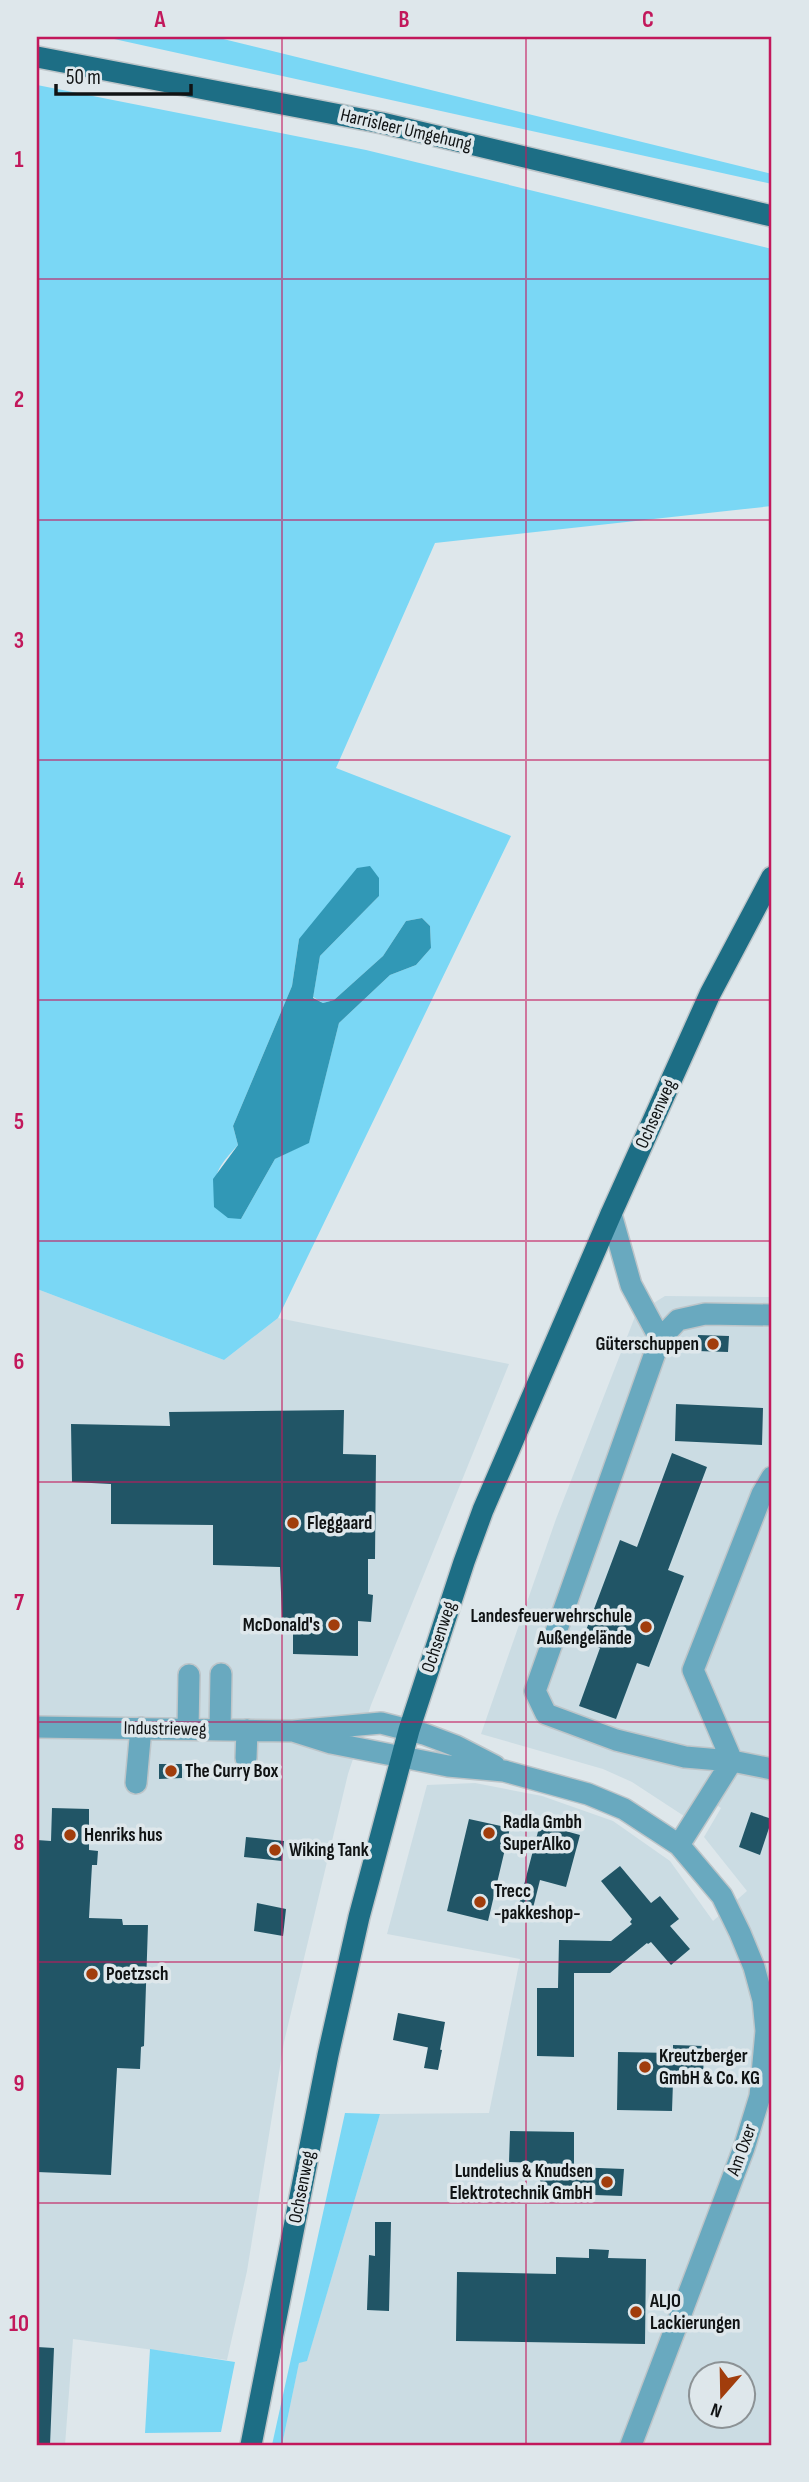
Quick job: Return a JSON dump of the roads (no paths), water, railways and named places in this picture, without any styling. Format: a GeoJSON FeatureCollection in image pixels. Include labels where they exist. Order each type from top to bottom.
{"type":"FeatureCollection","features":[{"type":"Feature","properties":{"kind":"main road","name":"Harrisleer Umgehung"},"geometry":{"type":"LineString","coordinates":[[43,58],[382,123],[772,216]]}},
{"type":"Feature","properties":{"kind":"main road","name":"Ochsenweg"},"geometry":{"type":"LineString","coordinates":[[251,2445],[328,2054],[359,1917],[409,1730],[483,1510],[710,994],[772,877]]}},
{"type":"Feature","properties":{"kind":"street"},"geometry":{"type":"LineString","coordinates":[[611,1214],[631,1286],[660,1339]]}},
{"type":"Feature","properties":{"kind":"street"},"geometry":{"type":"LineString","coordinates":[[772,1315],[705,1314],[678,1320],[660,1339],[535,1690],[546,1714],[616,1740],[685,1757],[732,1761],[772,1769]]}},
{"type":"Feature","properties":{"kind":"street"},"geometry":{"type":"LineString","coordinates":[[732,1761],[693,1670],[769,1488]]}},
{"type":"Feature","properties":{"kind":"street"},"geometry":{"type":"LineString","coordinates":[[220,1730],[221,1674]]}},
{"type":"Feature","properties":{"kind":"street"},"geometry":{"type":"LineString","coordinates":[[188,1729],[189,1675]]}},
{"type":"Feature","properties":{"kind":"street","name":"Industrieweg"},"geometry":{"type":"LineString","coordinates":[[37,1727],[293,1731],[381,1723],[409,1730]]}},
{"type":"Feature","properties":{"kind":"street"},"geometry":{"type":"LineString","coordinates":[[136,1783],[141,1728]]}},
{"type":"Feature","properties":{"kind":"street"},"geometry":{"type":"LineString","coordinates":[[246,1758],[247,1730]]}},
{"type":"Feature","properties":{"kind":"street","name":"Am Oxer"},"geometry":{"type":"LineString","coordinates":[[409,1730],[456,1746],[504,1771]]}},
{"type":"Feature","properties":{"kind":"street","name":"Industrieweg"},"geometry":{"type":"LineString","coordinates":[[293,1731],[331,1743],[401,1756]]}},
{"type":"Feature","properties":{"kind":"street","name":"Am Oxer"},"geometry":{"type":"LineString","coordinates":[[401,1756],[448,1766],[504,1771],[588,1794],[624,1809],[679,1845],[722,1896],[754,1967],[763,2000],[766,2031],[765,2065],[760,2096],[752,2124],[631,2445]]}},
{"type":"Feature","properties":{"kind":"street"},"geometry":{"type":"LineString","coordinates":[[679,1845],[732,1761]]}},
{"type":"Feature","properties":{"kind":"place","name":"Güterschuppen"},"geometry":{"type":"Point","coordinates":[713,1344]}},
{"type":"Feature","properties":{"kind":"place","name":"Fleggaard"},"geometry":{"type":"Point","coordinates":[293,1523]}},
{"type":"Feature","properties":{"kind":"place","name":"McDonald's"},"geometry":{"type":"Point","coordinates":[334,1625]}},
{"type":"Feature","properties":{"kind":"place","name":"Landesfeuerwehrschule Außengelände"},"geometry":{"type":"Point","coordinates":[646,1627]}},
{"type":"Feature","properties":{"kind":"place","name":"The Curry Box"},"geometry":{"type":"Point","coordinates":[171,1771]}},
{"type":"Feature","properties":{"kind":"place","name":"Radla Gmbh SuperAlko"},"geometry":{"type":"Point","coordinates":[489,1833]}},
{"type":"Feature","properties":{"kind":"place","name":"Henriks hus"},"geometry":{"type":"Point","coordinates":[70,1835]}},
{"type":"Feature","properties":{"kind":"place","name":"Wiking Tank"},"geometry":{"type":"Point","coordinates":[275,1850]}},
{"type":"Feature","properties":{"kind":"place","name":"Trecc -pakkeshop-"},"geometry":{"type":"Point","coordinates":[480,1902]}},
{"type":"Feature","properties":{"kind":"place","name":"Poetzsch"},"geometry":{"type":"Point","coordinates":[92,1974]}},
{"type":"Feature","properties":{"kind":"place","name":"Kreutzberger GmbH & Co. KG"},"geometry":{"type":"Point","coordinates":[645,2067]}},
{"type":"Feature","properties":{"kind":"place","name":"Lundelius & Knudsen Elektrotechnik GmbH"},"geometry":{"type":"Point","coordinates":[607,2182]}},
{"type":"Feature","properties":{"kind":"place","name":"ALJO Lackierungen"},"geometry":{"type":"Point","coordinates":[636,2312]}}]}
